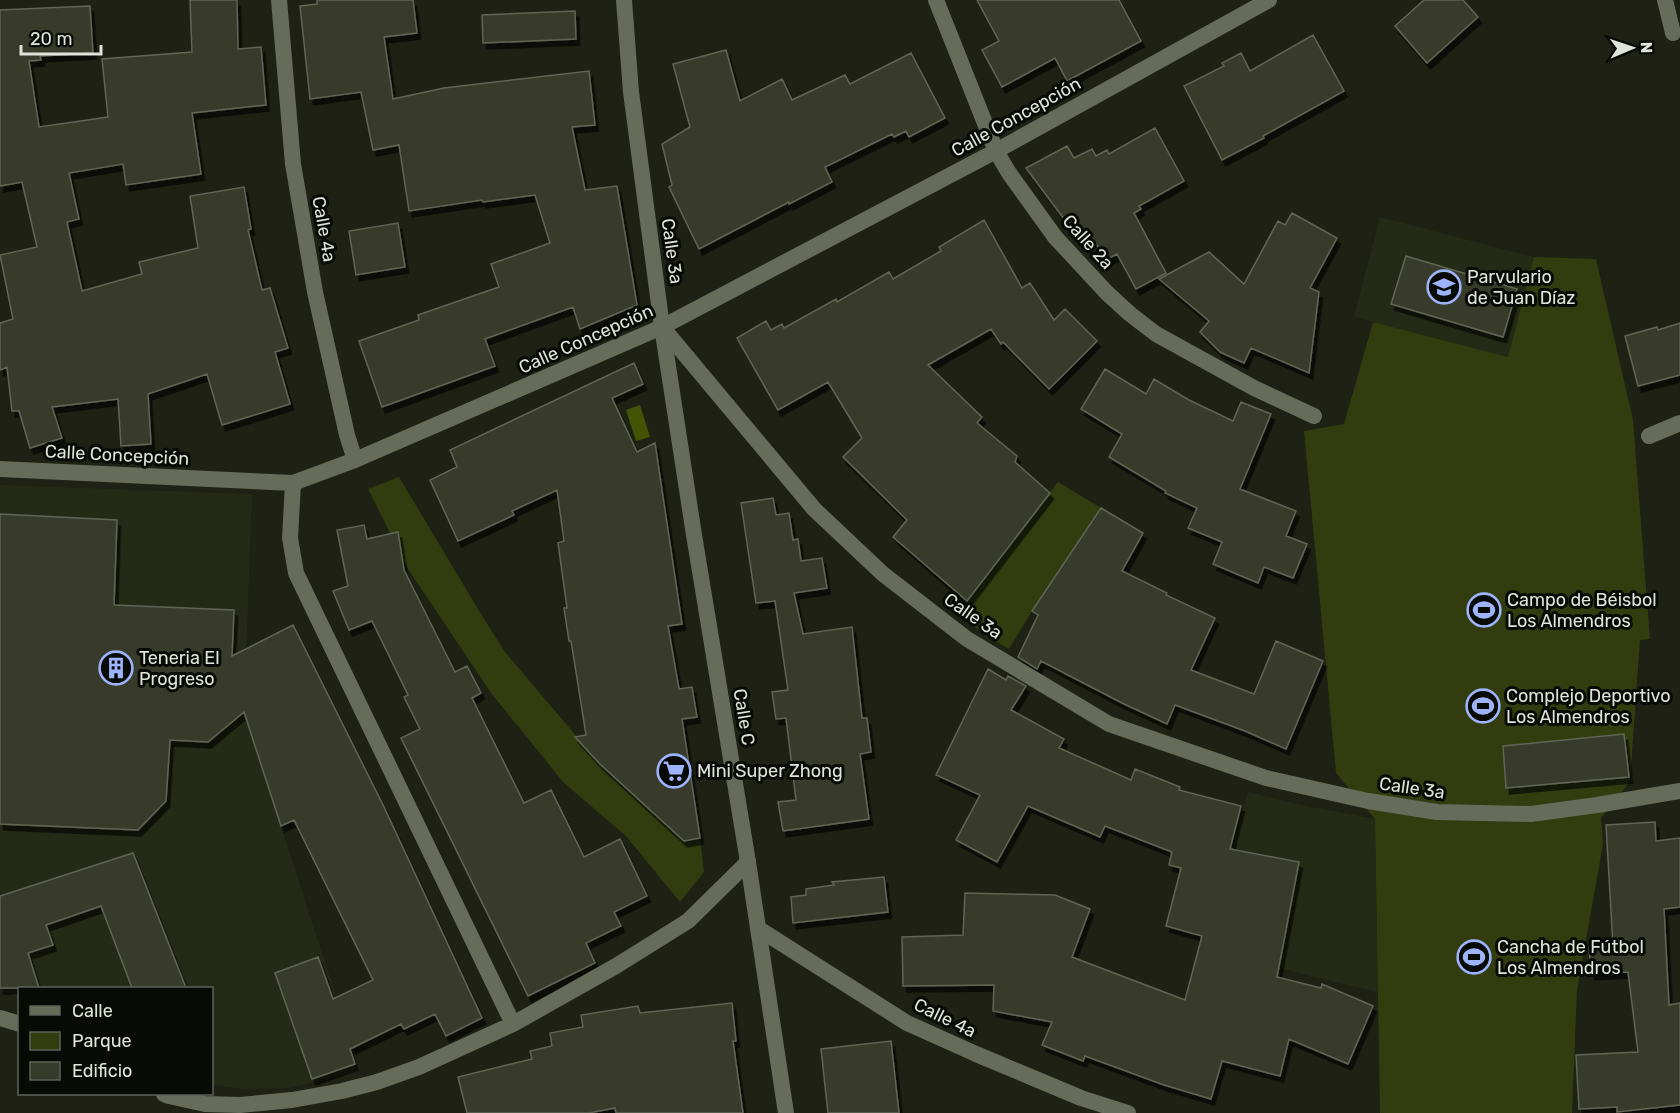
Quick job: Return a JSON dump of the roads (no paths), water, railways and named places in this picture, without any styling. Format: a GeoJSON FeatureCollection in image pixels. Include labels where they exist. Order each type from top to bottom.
{"type":"FeatureCollection","features":[{"type":"Feature","properties":{"kind":"street","name":"Calle 4a"},"geometry":{"type":"LineString","coordinates":[[279,0],[293,164],[315,292],[346,435],[354,460]]}},
{"type":"Feature","properties":{"kind":"street","name":"Calle 3a"},"geometry":{"type":"LineString","coordinates":[[624,0],[631,92],[662,327],[814,509],[883,574],[967,639],[1109,724],[1266,778],[1368,801],[1437,812],[1531,813],[1680,791]]}},
{"type":"Feature","properties":{"kind":"street","name":"Calle 2a"},"geometry":{"type":"LineString","coordinates":[[936,0],[996,151],[1009,174],[1055,237],[1107,293],[1130,314],[1166,339],[1254,388],[1314,416]]}},
{"type":"Feature","properties":{"kind":"street","name":"Calle Concepción"},"geometry":{"type":"LineString","coordinates":[[0,469],[293,483],[354,460],[662,327],[996,151],[1269,0]]}},
{"type":"Feature","properties":{"kind":"street"},"geometry":{"type":"LineString","coordinates":[[1665,0],[1673,33]]}},
{"type":"Feature","properties":{"kind":"street","name":"Calle C"},"geometry":{"type":"LineString","coordinates":[[662,327],[759,929],[786,1113]]}},
{"type":"Feature","properties":{"kind":"street"},"geometry":{"type":"LineString","coordinates":[[1649,436],[1680,423]]}},
{"type":"Feature","properties":{"kind":"street"},"geometry":{"type":"LineString","coordinates":[[293,483],[290,538],[296,573],[513,1023]]}},
{"type":"Feature","properties":{"kind":"street"},"geometry":{"type":"LineString","coordinates":[[167,1101],[240,1105],[292,1100],[377,1082],[419,1067],[513,1023],[616,966],[688,921],[748,862]]}},
{"type":"Feature","properties":{"kind":"street","name":"Calle 4a"},"geometry":{"type":"LineString","coordinates":[[759,929],[907,1023],[1081,1098],[1128,1113]]}},
{"type":"Feature","properties":{"kind":"street"},"geometry":{"type":"LineString","coordinates":[[0,1018],[18,1023]]}},
{"type":"Feature","properties":{"kind":"place","name":"Parvulario de Juan Díaz"},"geometry":{"type":"Point","coordinates":[1444,287]}},
{"type":"Feature","properties":{"kind":"place","name":"Campo de Béisbol Los Almendros"},"geometry":{"type":"Point","coordinates":[1484,610]}},
{"type":"Feature","properties":{"kind":"place","name":"Teneria El Progreso"},"geometry":{"type":"Point","coordinates":[116,668]}},
{"type":"Feature","properties":{"kind":"place","name":"Complejo Deportivo Los Almendros"},"geometry":{"type":"Point","coordinates":[1483,706]}},
{"type":"Feature","properties":{"kind":"place","name":"Mini Super Zhong"},"geometry":{"type":"Point","coordinates":[674,771]}},
{"type":"Feature","properties":{"kind":"place","name":"Cancha de Fútbol Los Almendros"},"geometry":{"type":"Point","coordinates":[1474,957]}}]}
